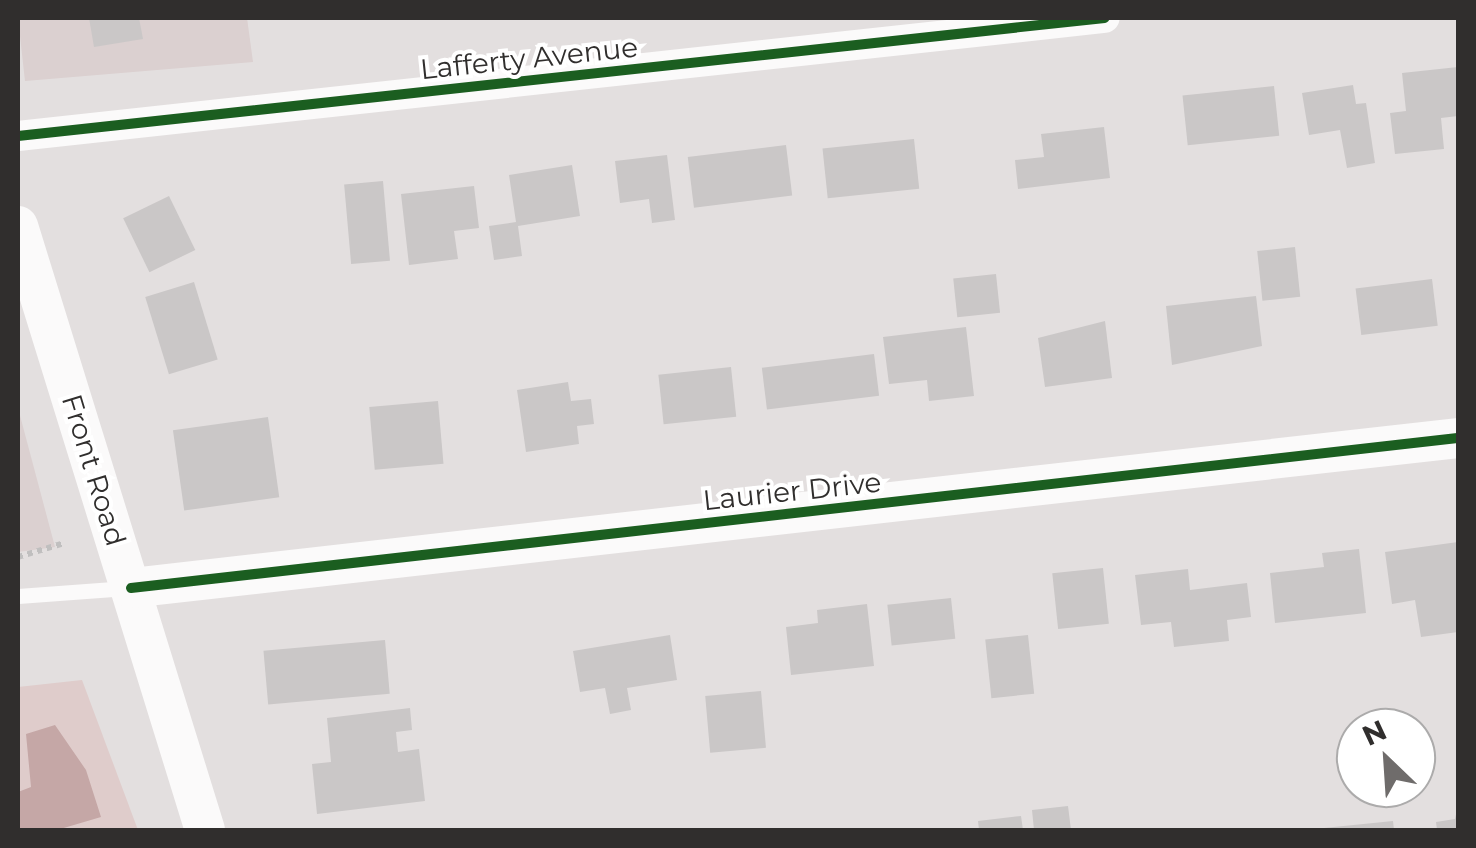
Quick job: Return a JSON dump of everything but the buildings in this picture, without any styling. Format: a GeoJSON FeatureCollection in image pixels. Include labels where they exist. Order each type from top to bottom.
{"type":"FeatureCollection","features":[{"type":"Feature","properties":{"kind":"street","name":"Lafferty Avenue"},"geometry":{"type":"LineString","coordinates":[[18,136],[1106,18]]}},
{"type":"Feature","properties":{"kind":"street","name":"Front Road"},"geometry":{"type":"LineString","coordinates":[[18,226],[40,321],[131,588],[205,830]]}},
{"type":"Feature","properties":{"kind":"street","name":"Laurier Drive"},"geometry":{"type":"LineString","coordinates":[[131,588],[1458,438]]}},
{"type":"Feature","properties":{"kind":"lane","name":"Laurier Drive"},"geometry":{"type":"LineString","coordinates":[[18,596],[131,588]]}},
{"type":"Feature","properties":{"kind":"path"},"geometry":{"type":"LineString","coordinates":[[18,557],[64,543]]}},
{"type":"Feature","properties":{"kind":"shaded area"},"geometry":{"type":"Polygon","coordinates":[[[18,18],[247,18],[253,62],[25,81],[18,18]]]}},
{"type":"Feature","properties":{"kind":"shaded area"},"geometry":{"type":"Polygon","coordinates":[[[18,408],[55,547],[18,552],[18,408]]]}},
{"type":"Feature","properties":{"kind":"shaded area"},"geometry":{"type":"Polygon","coordinates":[[[82,680],[138,830],[18,830],[18,687],[82,680]]]}},
{"type":"Feature","properties":{"kind":"shaded area"},"geometry":{"type":"Polygon","coordinates":[[[55,725],[86,770],[101,817],[57,830],[18,830],[18,792],[31,787],[26,734],[55,725]]]}},
{"type":"Feature","properties":{"kind":"cycle path"},"geometry":{"type":"LineString","coordinates":[[18,136],[1105,18]]}},
{"type":"Feature","properties":{"kind":"cycle path"},"geometry":{"type":"LineString","coordinates":[[131,588],[1458,438]]}}]}
